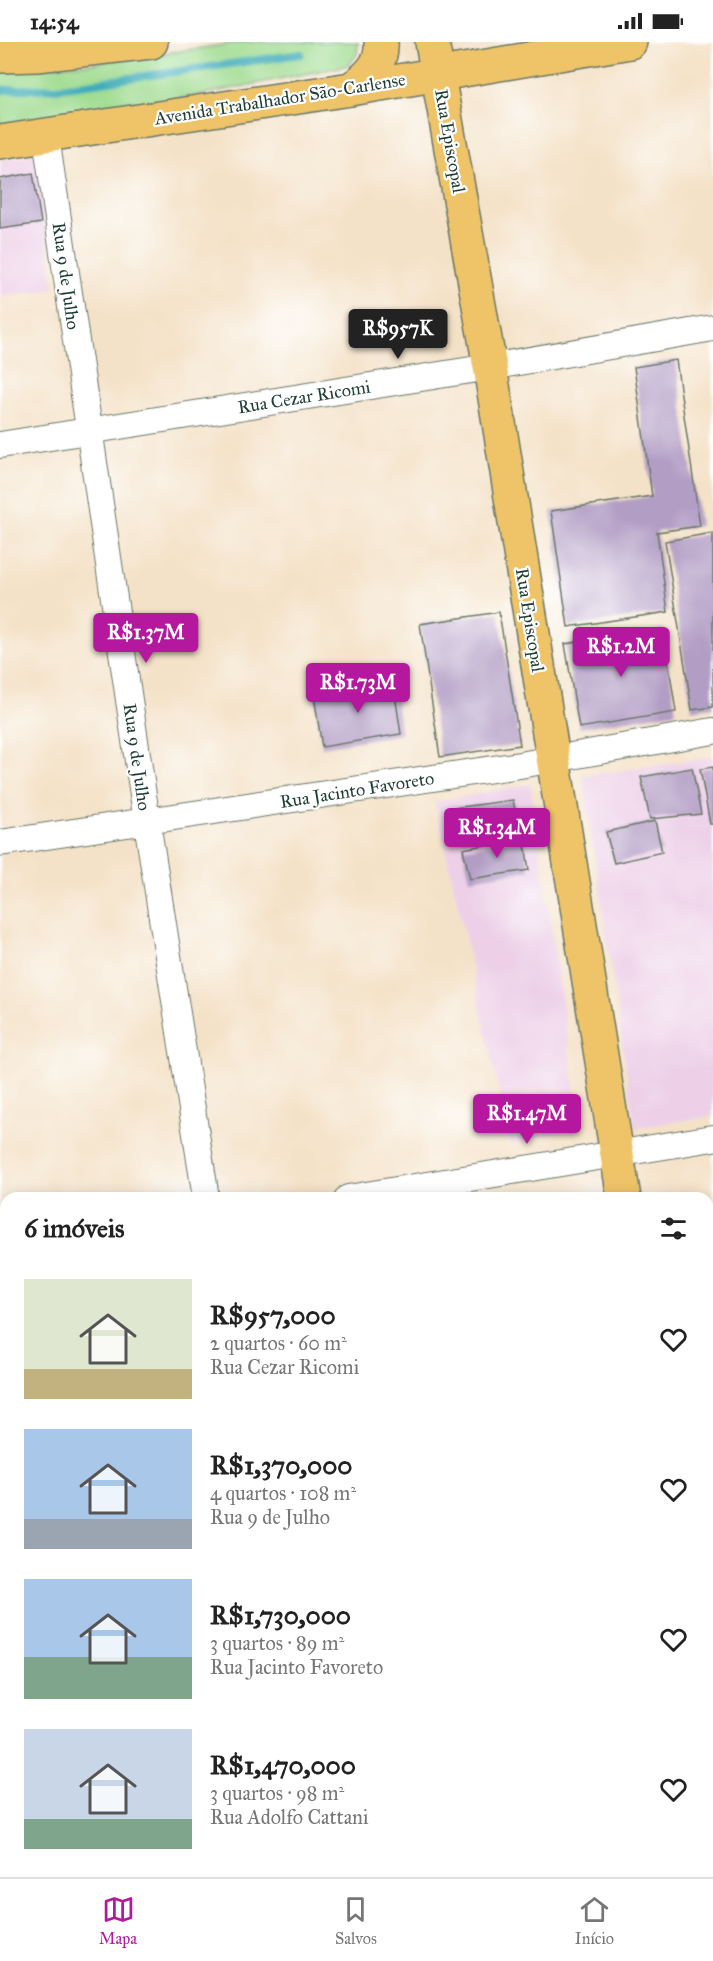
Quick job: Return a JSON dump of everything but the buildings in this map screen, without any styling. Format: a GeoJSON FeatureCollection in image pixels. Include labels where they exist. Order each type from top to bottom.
{"type":"FeatureCollection","features":[{"type":"Feature","properties":{"kind":"main road"},"geometry":{"type":"LineString","coordinates":[[0,56],[36,49],[151,42]]}},
{"type":"Feature","properties":{"kind":"main road"},"geometry":{"type":"LineString","coordinates":[[351,89],[365,79],[377,65],[381,42]]}},
{"type":"Feature","properties":{"kind":"main road","name":"Rua Episcopal"},"geometry":{"type":"LineString","coordinates":[[432,42],[490,367],[551,759],[623,1192]]}},
{"type":"Feature","properties":{"kind":"main road","name":"Avenida Trabalhador São-Carlense"},"geometry":{"type":"LineString","coordinates":[[0,142],[351,89],[630,42]]}},
{"type":"Feature","properties":{"kind":"street","name":"Rua 9 de Julho"},"geometry":{"type":"LineString","coordinates":[[46,136],[88,431],[205,1192]]}},
{"type":"Feature","properties":{"kind":"street","name":"Rua Cezar Ricomi"},"geometry":{"type":"LineString","coordinates":[[0,445],[490,367],[713,328]]}},
{"type":"Feature","properties":{"kind":"street","name":"Rua Jacinto Favoreto"},"geometry":{"type":"LineString","coordinates":[[0,843],[551,759],[713,731]]}},
{"type":"Feature","properties":{"kind":"street"},"geometry":{"type":"LineString","coordinates":[[384,1192],[713,1138]]}},
{"type":"Feature","properties":{"kind":"shaded area"},"geometry":{"type":"Polygon","coordinates":[[[36,153],[54,289],[0,297],[0,160],[36,153]]]}},
{"type":"Feature","properties":{"kind":"shaded area"},"geometry":{"type":"Polygon","coordinates":[[[713,757],[713,1116],[635,1128],[583,776],[713,757]]]}},
{"type":"Feature","properties":{"kind":"shaded area"},"geometry":{"type":"Polygon","coordinates":[[[530,784],[580,1125],[511,1145],[435,802],[530,784]]]}},
{"type":"Feature","properties":{"kind":"green space"},"geometry":{"type":"Polygon","coordinates":[[[244,42],[358,42],[357,54],[349,65],[195,96],[0,127],[0,68],[88,64],[244,42]]]}},
{"type":"Feature","properties":{"kind":"waterway"},"geometry":{"type":"LineString","coordinates":[[0,90],[58,88],[301,54]]}}]}
